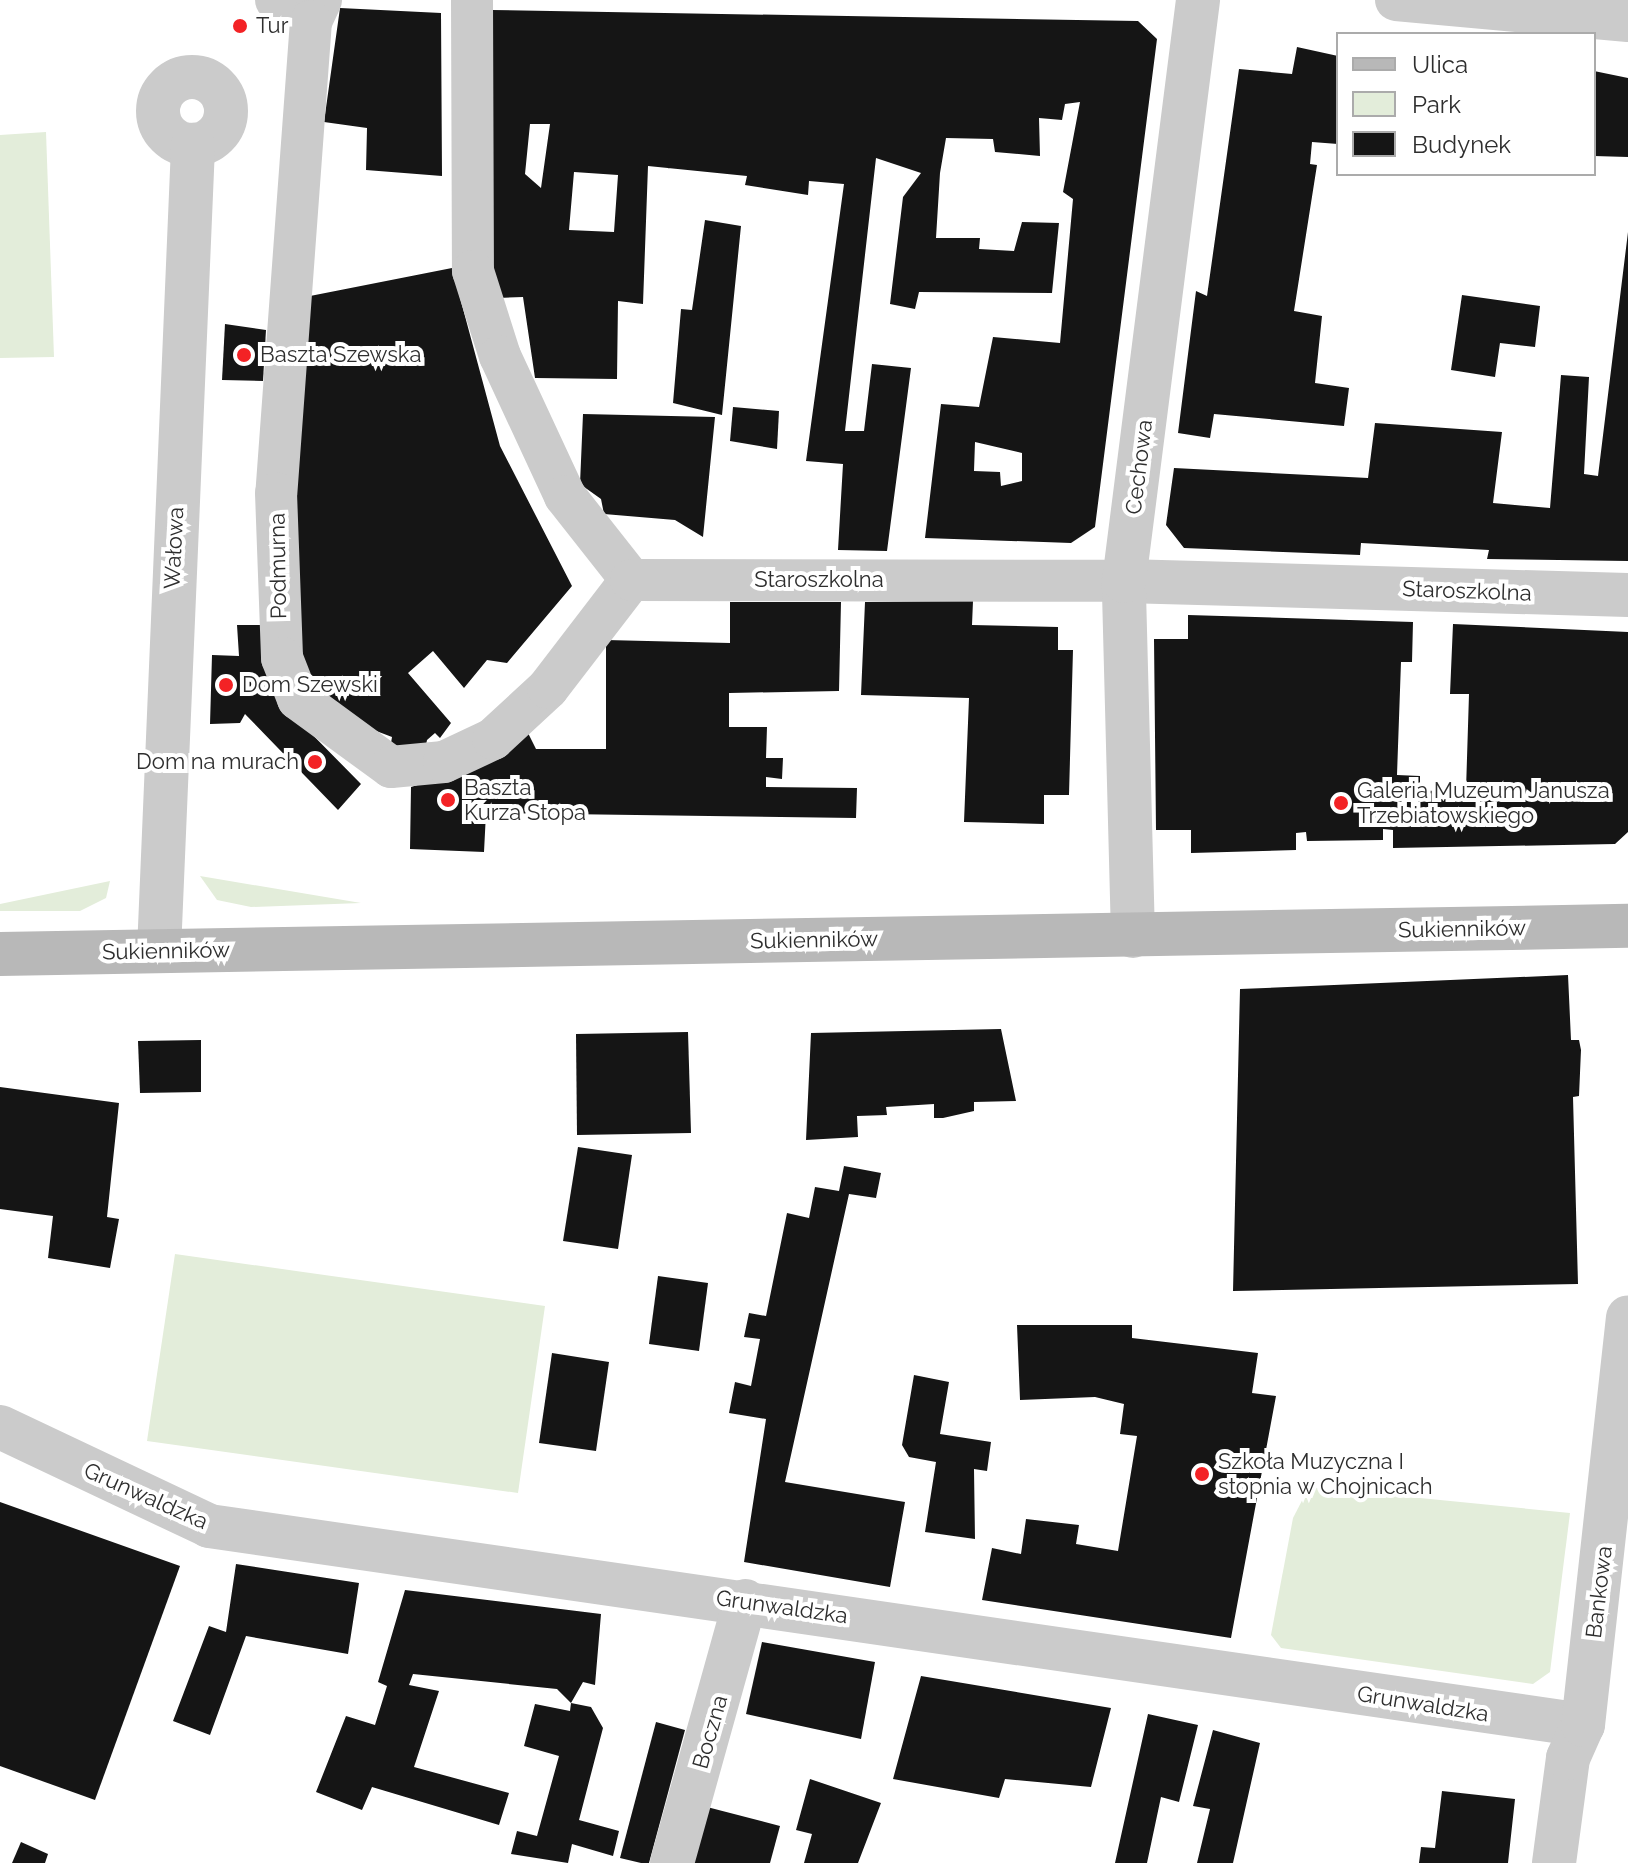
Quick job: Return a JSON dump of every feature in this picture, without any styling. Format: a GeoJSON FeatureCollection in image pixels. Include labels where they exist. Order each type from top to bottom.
{"type":"FeatureCollection","features":[{"type":"Feature","properties":{"kind":"main road","name":"Sukienników"},"geometry":{"type":"LineString","coordinates":[[0,954],[1628,926]]}},
{"type":"Feature","properties":{"kind":"street"},"geometry":{"type":"LineString","coordinates":[[276,0],[302,0]]}},
{"type":"Feature","properties":{"kind":"street","name":"Podmurna"},"geometry":{"type":"LineString","coordinates":[[321,0],[311,21],[276,493],[282,658],[298,699],[391,767],[444,762],[493,739],[548,688],[631,580]]}},
{"type":"Feature","properties":{"kind":"street"},"geometry":{"type":"LineString","coordinates":[[472,0],[473,271],[500,356],[565,496],[631,580]]}},
{"type":"Feature","properties":{"kind":"street","name":"Cechowa"},"geometry":{"type":"LineString","coordinates":[[1133,936],[1124,581],[1198,0]]}},
{"type":"Feature","properties":{"kind":"street"},"geometry":{"type":"LineString","coordinates":[[1396,0],[1628,21]]}},
{"type":"Feature","properties":{"kind":"street","name":"Wałowa"},"geometry":{"type":"LineString","coordinates":[[159,951],[193,145]]}},
{"type":"Feature","properties":{"kind":"street","name":"Staroszkolna"},"geometry":{"type":"LineString","coordinates":[[631,580],[1124,581],[1628,595]]}},
{"type":"Feature","properties":{"kind":"street","name":"Bankowa"},"geometry":{"type":"LineString","coordinates":[[1554,1863],[1568,1758],[1583,1725],[1628,1317]]}},
{"type":"Feature","properties":{"kind":"street","name":"Grunwaldzka"},"geometry":{"type":"LineString","coordinates":[[0,1427],[209,1526],[745,1601],[1583,1725]]}},
{"type":"Feature","properties":{"kind":"street","name":"Boczna"},"geometry":{"type":"LineString","coordinates":[[672,1863],[745,1601]]}},
{"type":"Feature","properties":{"kind":"green space"},"geometry":{"type":"Polygon","coordinates":[[[46,132],[54,357],[0,358],[0,135],[46,132]]]}},
{"type":"Feature","properties":{"kind":"green space"},"geometry":{"type":"Polygon","coordinates":[[[200,876],[361,903],[251,907],[217,900],[200,876]]]}},
{"type":"Feature","properties":{"kind":"green space"},"geometry":{"type":"Polygon","coordinates":[[[110,881],[106,898],[80,911],[0,911],[0,904],[110,881]]]}},
{"type":"Feature","properties":{"kind":"green space"},"geometry":{"type":"Polygon","coordinates":[[[175,1254],[545,1306],[518,1493],[147,1441],[175,1254]]]}},
{"type":"Feature","properties":{"kind":"green space"},"geometry":{"type":"Polygon","coordinates":[[[1309,1487],[1570,1513],[1550,1672],[1533,1684],[1281,1648],[1271,1635],[1293,1518],[1309,1487]]]}},
{"type":"Feature","properties":{"kind":"building"},"geometry":{"type":"Polygon","coordinates":[[[340,8],[441,13],[442,176],[366,170],[367,128],[324,122],[340,8]]]}},
{"type":"Feature","properties":{"kind":"building"},"geometry":{"type":"Polygon","coordinates":[[[491,10],[1138,21],[1157,39],[1095,527],[1071,543],[925,538],[941,404],[979,407],[993,337],[1060,343],[1073,199],[1063,192],[1080,102],[1065,104],[1062,120],[1039,118],[1040,156],[995,152],[993,139],[946,138],[940,173],[936,238],[980,238],[979,249],[1014,251],[1022,222],[1059,223],[1052,293],[919,292],[915,309],[890,304],[903,197],[921,173],[876,158],[845,431],[864,431],[872,364],[911,368],[887,551],[838,550],[843,464],[806,461],[844,184],[809,181],[808,195],[745,185],[747,176],[648,166],[643,304],[618,301],[617,379],[535,378],[523,297],[498,298],[488,269],[491,10]],[[530,124],[525,174],[541,188],[550,124],[530,124]],[[574,172],[569,230],[614,232],[618,175],[574,172]],[[975,442],[974,471],[1000,472],[1001,486],[1022,481],[1022,453],[975,442]]]}},
{"type":"Feature","properties":{"kind":"building"},"geometry":{"type":"Polygon","coordinates":[[[1297,47],[1336,56],[1336,144],[1312,142],[1310,164],[1317,165],[1294,311],[1322,316],[1315,383],[1349,388],[1344,426],[1214,414],[1210,438],[1178,433],[1196,291],[1207,296],[1239,69],[1292,74],[1297,47]]]}},
{"type":"Feature","properties":{"kind":"building"},"geometry":{"type":"Polygon","coordinates":[[[1596,71],[1628,78],[1628,157],[1596,156],[1596,71]]]}},
{"type":"Feature","properties":{"kind":"building"},"geometry":{"type":"Polygon","coordinates":[[[705,220],[741,226],[722,415],[673,403],[681,309],[692,310],[705,220]]]}},
{"type":"Feature","properties":{"kind":"building"},"geometry":{"type":"Polygon","coordinates":[[[1628,232],[1628,561],[1487,559],[1489,550],[1361,543],[1360,555],[1184,548],[1166,525],[1174,468],[1368,478],[1375,423],[1502,432],[1493,503],[1550,508],[1561,375],[1589,377],[1584,474],[1598,476],[1628,232]]]}},
{"type":"Feature","properties":{"kind":"building"},"geometry":{"type":"Polygon","coordinates":[[[452,268],[500,446],[572,586],[507,663],[487,660],[464,688],[433,651],[408,673],[451,723],[440,738],[435,733],[427,740],[424,755],[390,749],[392,737],[350,721],[302,667],[289,573],[305,297],[452,268]]]}},
{"type":"Feature","properties":{"kind":"building"},"geometry":{"type":"Polygon","coordinates":[[[1462,295],[1540,306],[1535,347],[1500,343],[1495,377],[1451,370],[1462,295]]]}},
{"type":"Feature","properties":{"kind":"building","name":"Baszta Szewska"},"geometry":{"type":"Polygon","coordinates":[[[225,324],[266,330],[263,381],[222,380],[225,324]]]}},
{"type":"Feature","properties":{"kind":"building"},"geometry":{"type":"Polygon","coordinates":[[[733,407],[779,411],[777,449],[730,441],[733,407]]]}},
{"type":"Feature","properties":{"kind":"building"},"geometry":{"type":"Polygon","coordinates":[[[583,414],[715,417],[703,537],[675,520],[604,514],[601,499],[580,484],[583,414]]]}},
{"type":"Feature","properties":{"kind":"building"},"geometry":{"type":"Polygon","coordinates":[[[973,601],[972,625],[1058,627],[1058,650],[1073,650],[1069,795],[1044,795],[1044,824],[964,822],[969,698],[861,695],[865,602],[973,601]]]}},
{"type":"Feature","properties":{"kind":"building"},"geometry":{"type":"Polygon","coordinates":[[[730,602],[841,602],[839,691],[729,693],[729,727],[767,727],[766,758],[783,758],[782,779],[766,777],[766,787],[857,788],[856,818],[486,813],[484,852],[410,849],[411,787],[486,764],[525,727],[536,749],[606,749],[606,640],[730,643],[730,602]]]}},
{"type":"Feature","properties":{"kind":"building"},"geometry":{"type":"Polygon","coordinates":[[[1188,615],[1413,622],[1412,662],[1401,662],[1397,775],[1420,776],[1420,791],[1466,790],[1469,694],[1450,694],[1453,624],[1628,632],[1628,832],[1615,844],[1393,848],[1393,830],[1383,829],[1383,840],[1307,841],[1306,832],[1296,833],[1296,850],[1191,853],[1191,830],[1156,830],[1154,639],[1188,639],[1188,615]]]}},
{"type":"Feature","properties":{"kind":"building"},"geometry":{"type":"Polygon","coordinates":[[[237,625],[264,625],[295,717],[361,784],[338,810],[245,714],[240,723],[210,724],[212,655],[239,656],[237,625]]]}},
{"type":"Feature","properties":{"kind":"building"},"geometry":{"type":"Polygon","coordinates":[[[1568,975],[1571,1040],[1579,1040],[1581,1050],[1579,1096],[1573,1097],[1578,1284],[1233,1291],[1240,989],[1568,975]]]}},
{"type":"Feature","properties":{"kind":"building"},"geometry":{"type":"Polygon","coordinates":[[[1001,1029],[1016,1101],[974,1102],[974,1111],[943,1118],[934,1118],[934,1104],[886,1107],[887,1115],[857,1116],[858,1137],[806,1140],[811,1033],[1001,1029]]]}},
{"type":"Feature","properties":{"kind":"building"},"geometry":{"type":"Polygon","coordinates":[[[688,1032],[691,1133],[577,1135],[576,1034],[688,1032]]]}},
{"type":"Feature","properties":{"kind":"building"},"geometry":{"type":"Polygon","coordinates":[[[201,1040],[201,1092],[140,1093],[138,1041],[201,1040]]]}},
{"type":"Feature","properties":{"kind":"building"},"geometry":{"type":"Polygon","coordinates":[[[0,1087],[119,1103],[107,1217],[119,1219],[110,1268],[48,1258],[53,1216],[0,1209],[0,1087]]]}},
{"type":"Feature","properties":{"kind":"building"},"geometry":{"type":"Polygon","coordinates":[[[578,1147],[632,1155],[618,1249],[563,1241],[578,1147]]]}},
{"type":"Feature","properties":{"kind":"building"},"geometry":{"type":"Polygon","coordinates":[[[844,1166],[881,1173],[876,1198],[849,1194],[785,1482],[905,1502],[890,1587],[744,1562],[766,1419],[729,1413],[735,1382],[751,1386],[760,1339],[744,1337],[749,1313],[766,1316],[787,1213],[809,1218],[815,1187],[839,1191],[844,1166]]]}},
{"type":"Feature","properties":{"kind":"building"},"geometry":{"type":"Polygon","coordinates":[[[658,1276],[708,1283],[699,1351],[649,1344],[658,1276]]]}},
{"type":"Feature","properties":{"kind":"building","name":"Szkoła Muzyczna I stopnia w Chojnicach"},"geometry":{"type":"Polygon","coordinates":[[[1017,1325],[1132,1325],[1132,1338],[1258,1353],[1252,1393],[1276,1396],[1231,1638],[982,1600],[992,1548],[1021,1554],[1026,1519],[1079,1525],[1076,1544],[1118,1551],[1137,1436],[1120,1434],[1124,1404],[1095,1397],[1020,1400],[1017,1325]]]}},
{"type":"Feature","properties":{"kind":"building"},"geometry":{"type":"Polygon","coordinates":[[[552,1353],[609,1362],[596,1451],[539,1443],[552,1353]]]}},
{"type":"Feature","properties":{"kind":"building"},"geometry":{"type":"Polygon","coordinates":[[[914,1375],[949,1382],[940,1434],[991,1442],[987,1471],[974,1469],[975,1539],[925,1532],[936,1462],[909,1457],[902,1445],[914,1375]]]}},
{"type":"Feature","properties":{"kind":"building"},"geometry":{"type":"Polygon","coordinates":[[[0,1502],[180,1566],[95,1800],[0,1766],[0,1502]]]}},
{"type":"Feature","properties":{"kind":"building"},"geometry":{"type":"Polygon","coordinates":[[[236,1564],[359,1583],[348,1654],[246,1636],[210,1735],[173,1721],[209,1626],[226,1632],[236,1564]]]}},
{"type":"Feature","properties":{"kind":"building"},"geometry":{"type":"Polygon","coordinates":[[[405,1590],[601,1614],[595,1685],[583,1682],[571,1703],[557,1689],[413,1674],[409,1685],[439,1691],[414,1767],[509,1793],[499,1825],[372,1787],[362,1810],[316,1792],[346,1716],[375,1725],[387,1686],[378,1682],[405,1590]]]}},
{"type":"Feature","properties":{"kind":"building"},"geometry":{"type":"Polygon","coordinates":[[[762,1642],[875,1662],[861,1739],[746,1714],[762,1642]]]}},
{"type":"Feature","properties":{"kind":"building"},"geometry":{"type":"Polygon","coordinates":[[[921,1676],[1111,1708],[1091,1787],[1005,1779],[999,1798],[893,1779],[921,1676]]]}},
{"type":"Feature","properties":{"kind":"building"},"geometry":{"type":"Polygon","coordinates":[[[571,1703],[591,1707],[603,1728],[579,1820],[619,1831],[613,1856],[572,1844],[568,1863],[511,1854],[517,1831],[537,1836],[559,1756],[524,1746],[535,1704],[570,1711],[571,1703]]]}},
{"type":"Feature","properties":{"kind":"building"},"geometry":{"type":"Polygon","coordinates":[[[1148,1714],[1198,1725],[1179,1802],[1161,1797],[1147,1863],[1115,1863],[1148,1714]]]}},
{"type":"Feature","properties":{"kind":"building"},"geometry":{"type":"Polygon","coordinates":[[[656,1722],[685,1730],[649,1863],[641,1863],[620,1858],[656,1722]]]}},
{"type":"Feature","properties":{"kind":"building"},"geometry":{"type":"Polygon","coordinates":[[[1213,1730],[1260,1743],[1233,1863],[1197,1863],[1210,1809],[1193,1806],[1213,1730]]]}},
{"type":"Feature","properties":{"kind":"building"},"geometry":{"type":"Polygon","coordinates":[[[810,1779],[881,1803],[858,1863],[804,1863],[812,1834],[796,1830],[810,1779]]]}},
{"type":"Feature","properties":{"kind":"building"},"geometry":{"type":"Polygon","coordinates":[[[1442,1791],[1515,1799],[1508,1863],[1419,1863],[1421,1847],[1435,1848],[1442,1791]]]}},
{"type":"Feature","properties":{"kind":"building"},"geometry":{"type":"Polygon","coordinates":[[[707,1807],[780,1826],[770,1863],[692,1863],[707,1807]]]}},
{"type":"Feature","properties":{"kind":"building"},"geometry":{"type":"Polygon","coordinates":[[[21,1842],[48,1854],[45,1863],[12,1863],[21,1842]]]}},
{"type":"Feature","properties":{"kind":"place","name":"Tur"},"geometry":{"type":"Point","coordinates":[240,26]}},
{"type":"Feature","properties":{"kind":"place","name":"Baszta Szewska"},"geometry":{"type":"Point","coordinates":[244,355]}},
{"type":"Feature","properties":{"kind":"place","name":"Dom Szewski"},"geometry":{"type":"Point","coordinates":[226,685]}},
{"type":"Feature","properties":{"kind":"place","name":"Dom na murach"},"geometry":{"type":"Point","coordinates":[315,762]}},
{"type":"Feature","properties":{"kind":"place","name":"Baszta Kurza Stopa"},"geometry":{"type":"Point","coordinates":[448,800]}},
{"type":"Feature","properties":{"kind":"place","name":"Galeria Muzeum Janusza Trzebiatowskiego"},"geometry":{"type":"Point","coordinates":[1341,803]}},
{"type":"Feature","properties":{"kind":"place","name":"Szkoła Muzyczna I stopnia w Chojnicach"},"geometry":{"type":"Point","coordinates":[1202,1474]}}]}
